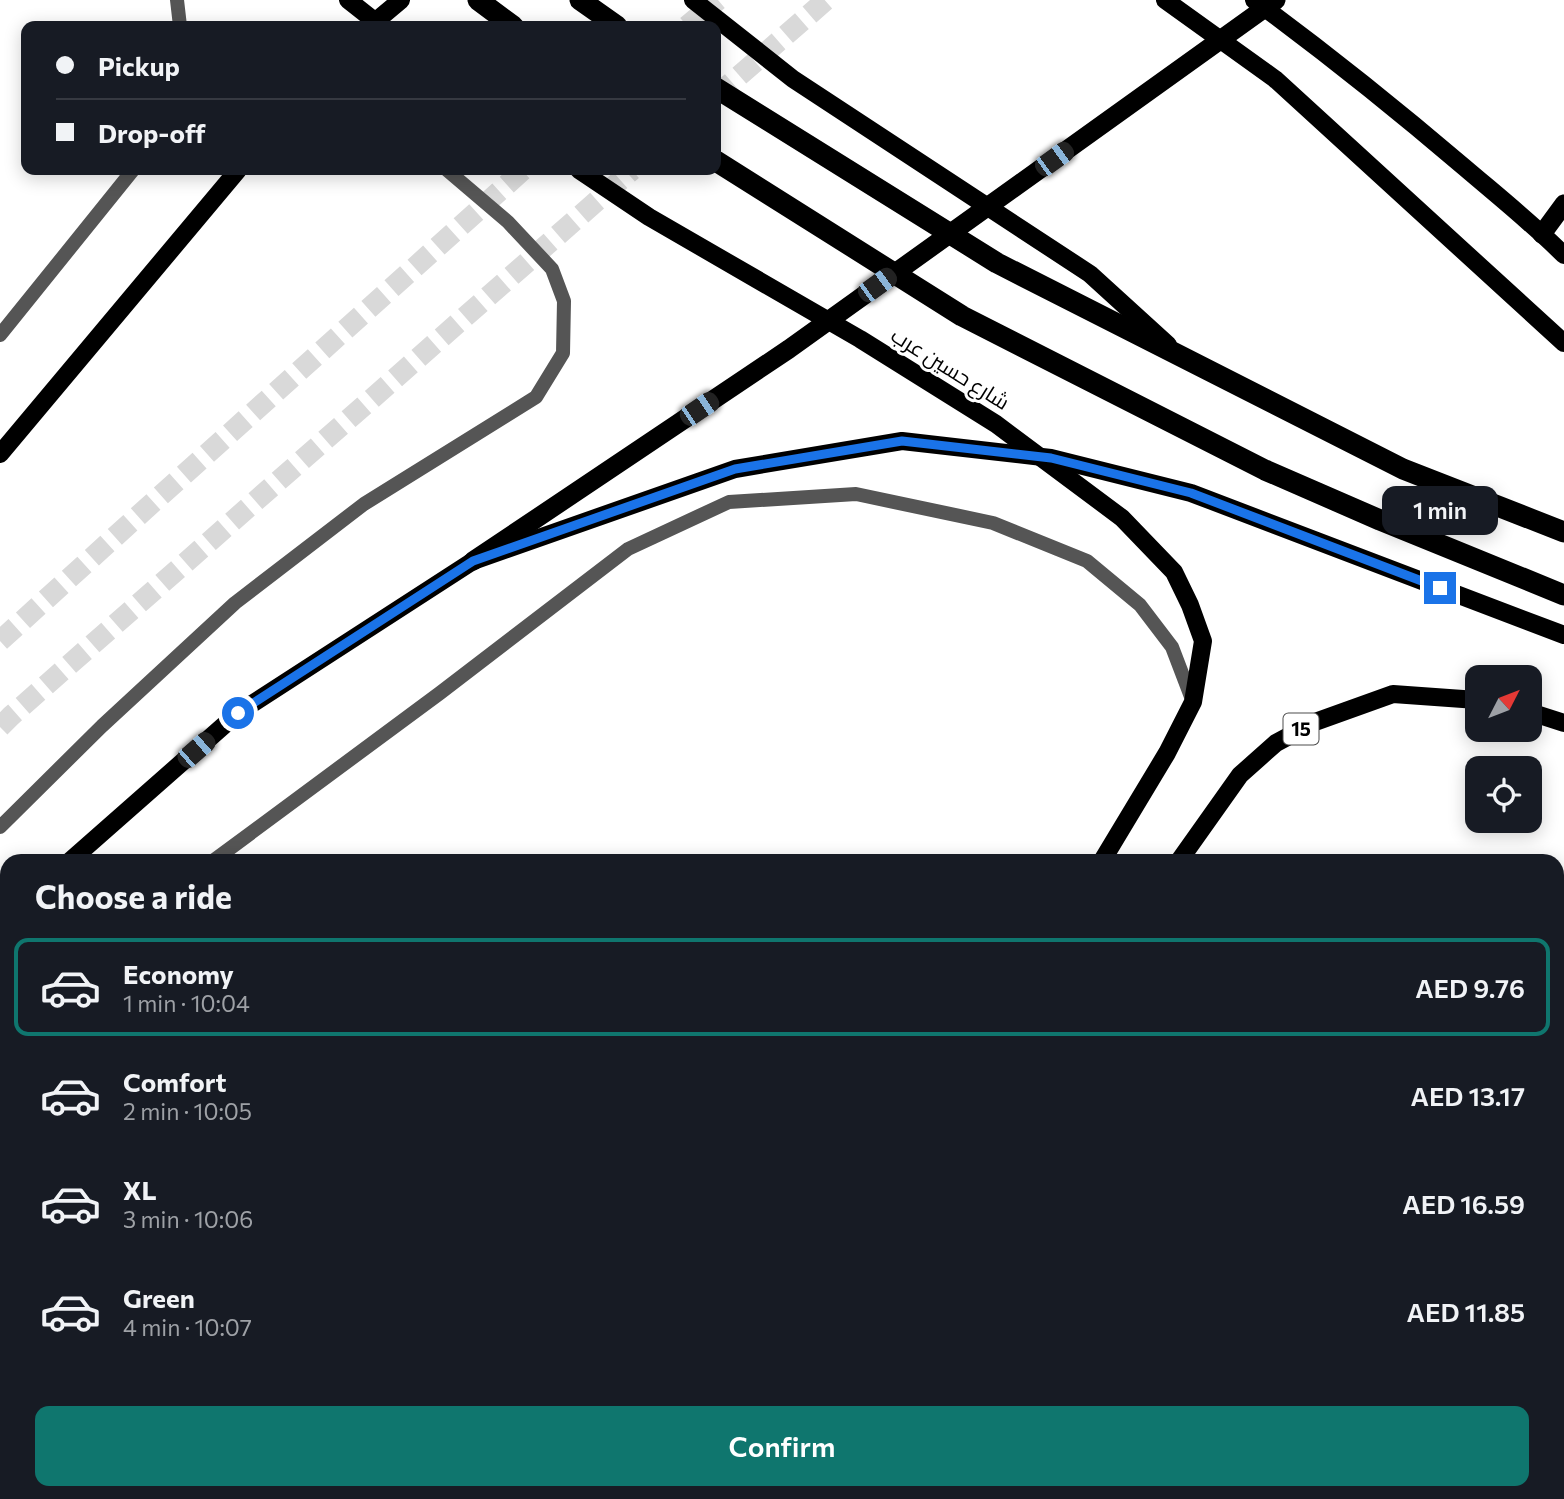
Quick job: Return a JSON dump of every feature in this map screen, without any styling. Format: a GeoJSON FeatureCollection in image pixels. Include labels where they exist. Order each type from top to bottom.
{"type":"FeatureCollection","features":[{"type":"Feature","properties":{"kind":"highway"},"geometry":{"type":"LineString","coordinates":[[478,0],[506,21]]}},
{"type":"Feature","properties":{"kind":"highway"},"geometry":{"type":"LineString","coordinates":[[580,0],[610,21]]}},
{"type":"Feature","properties":{"kind":"highway"},"geometry":{"type":"LineString","coordinates":[[473,561],[789,349],[1276,0]]}},
{"type":"Feature","properties":{"kind":"highway"},"geometry":{"type":"LineString","coordinates":[[721,91],[997,263],[1403,469],[1564,531]]}},
{"type":"Feature","properties":{"kind":"highway"},"geometry":{"type":"LineString","coordinates":[[721,164],[962,316],[1265,470],[1564,595]]}},
{"type":"Feature","properties":{"kind":"highway"},"geometry":{"type":"LineString","coordinates":[[1542,234],[1564,204]]}},
{"type":"Feature","properties":{"kind":"main road"},"geometry":{"type":"LineString","coordinates":[[348,0],[375,21]]}},
{"type":"Feature","properties":{"kind":"main road"},"geometry":{"type":"LineString","coordinates":[[376,21],[401,0]]}},
{"type":"Feature","properties":{"kind":"main road"},"geometry":{"type":"LineString","coordinates":[[693,0],[720,21]]}},
{"type":"Feature","properties":{"kind":"main road"},"geometry":{"type":"LineString","coordinates":[[1165,0],[1275,79],[1564,343]]}},
{"type":"Feature","properties":{"kind":"main road"},"geometry":{"type":"LineString","coordinates":[[1254,0],[1337,62],[1433,141],[1564,256]]}},
{"type":"Feature","properties":{"kind":"main road"},"geometry":{"type":"LineString","coordinates":[[721,22],[793,79],[1090,274],[1180,355]]}},
{"type":"Feature","properties":{"kind":"main road"},"geometry":{"type":"LineString","coordinates":[[0,454],[235,175]]}},
{"type":"Feature","properties":{"kind":"main road","name":"شارع حسين عرب"},"geometry":{"type":"LineString","coordinates":[[586,175],[649,217],[860,339],[996,424],[1122,518],[1174,572],[1203,641],[1193,702],[1167,753],[1106,854]]}},
{"type":"Feature","properties":{"kind":"main road"},"geometry":{"type":"LineString","coordinates":[[77,854],[238,713],[473,561],[735,469],[902,441],[1051,458],[1191,493],[1564,635]]}},
{"type":"Feature","properties":{"kind":"main road","name":"15"},"geometry":{"type":"LineString","coordinates":[[1184,854],[1240,775],[1276,743],[1315,722],[1393,694],[1465,699]]}},
{"type":"Feature","properties":{"kind":"main road"},"geometry":{"type":"LineString","coordinates":[[1542,716],[1564,723]]}},
{"type":"Feature","properties":{"kind":"street"},"geometry":{"type":"LineString","coordinates":[[177,0],[179,21]]}},
{"type":"Feature","properties":{"kind":"street"},"geometry":{"type":"LineString","coordinates":[[0,334],[129,175]]}},
{"type":"Feature","properties":{"kind":"street"},"geometry":{"type":"LineString","coordinates":[[0,827],[102,726],[235,603],[364,504],[536,397],[563,353],[564,301],[552,269],[508,222],[453,175]]}},
{"type":"Feature","properties":{"kind":"street"},"geometry":{"type":"LineString","coordinates":[[222,854],[628,550],[729,502],[856,494],[993,523],[1087,561],[1140,606],[1172,647],[1193,702]]}},
{"type":"Feature","properties":{"kind":"tunnel"},"geometry":{"type":"LineString","coordinates":[[693,21],[718,0]]}},
{"type":"Feature","properties":{"kind":"tunnel"},"geometry":{"type":"LineString","coordinates":[[721,92],[826,0]]}},
{"type":"Feature","properties":{"kind":"tunnel"},"geometry":{"type":"LineString","coordinates":[[0,641],[517,175]]}},
{"type":"Feature","properties":{"kind":"tunnel"},"geometry":{"type":"LineString","coordinates":[[0,727],[626,175]]}},
{"type":"Feature","properties":{"kind":"route"},"geometry":{"type":"LineString","coordinates":[[238,713],[473,561],[735,469],[902,441],[1051,458],[1191,493],[1440,588]]}}]}
